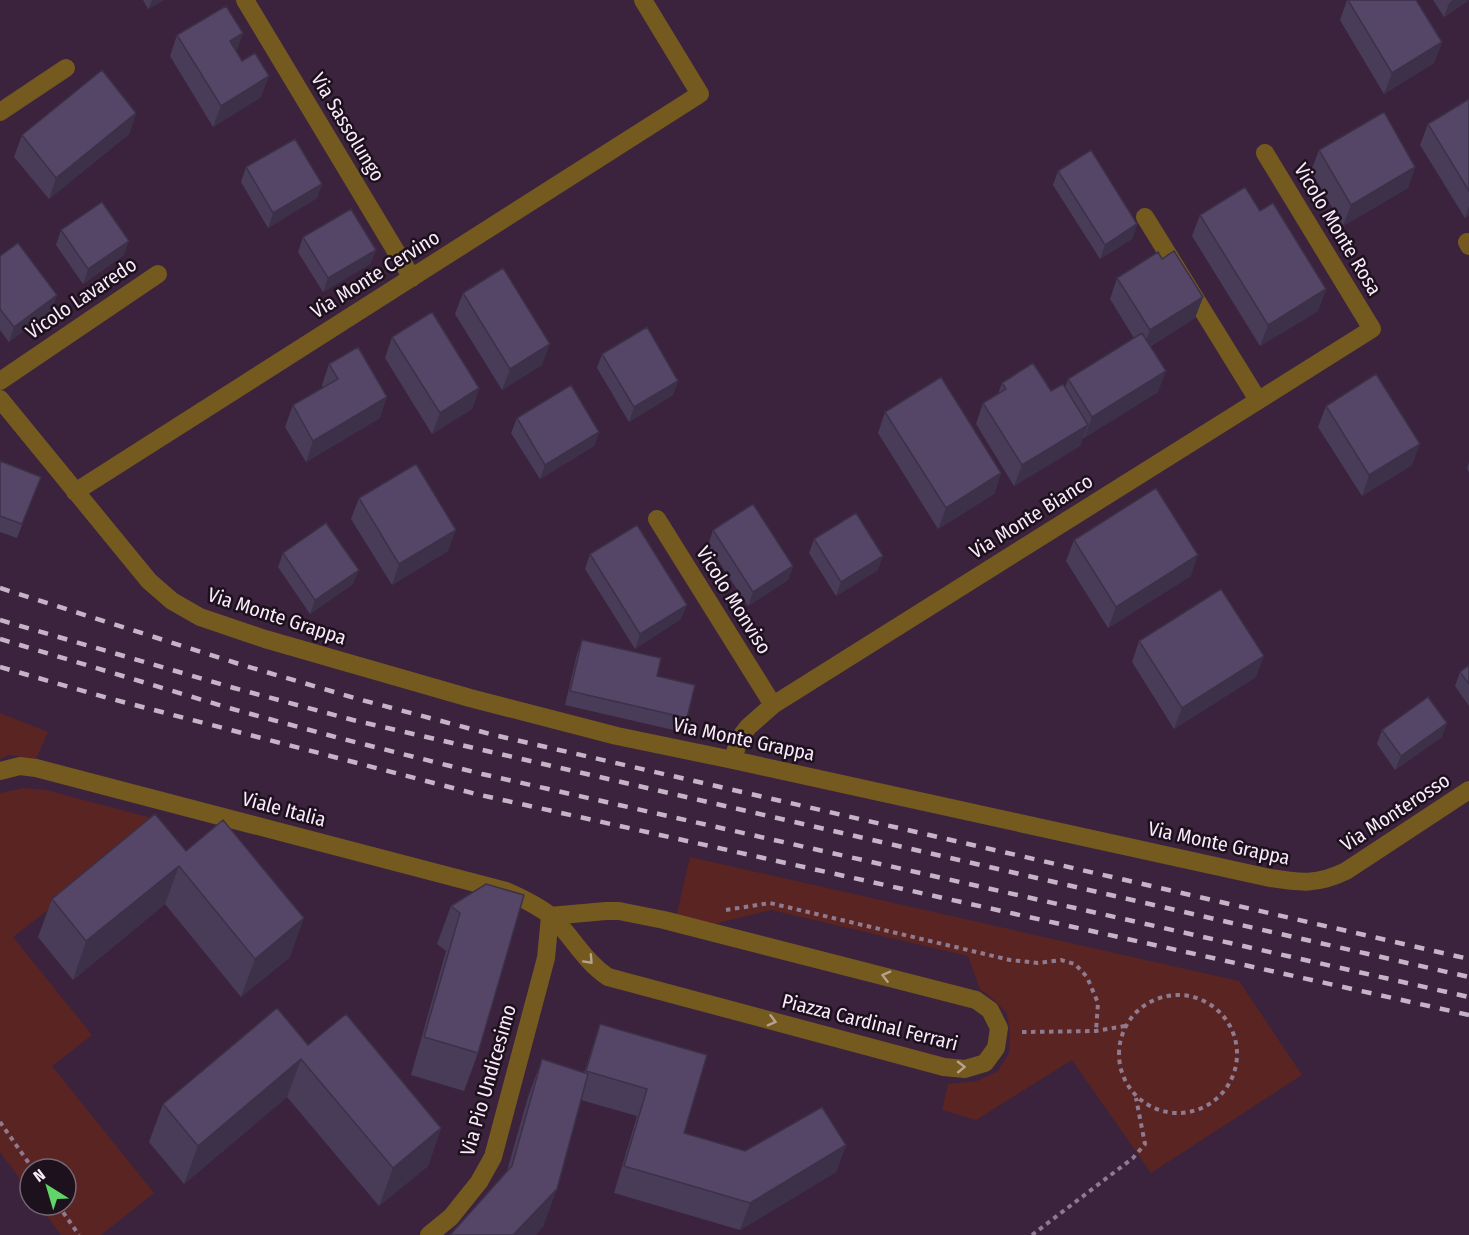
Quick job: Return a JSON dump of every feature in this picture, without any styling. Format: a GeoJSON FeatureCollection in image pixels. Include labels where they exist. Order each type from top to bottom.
{"type":"FeatureCollection","features":[{"type":"Feature","properties":{"kind":"street","name":"Via Sassolungo"},"geometry":{"type":"LineString","coordinates":[[245,0],[412,278]]}},
{"type":"Feature","properties":{"kind":"street","name":"Via Monte Cervino"},"geometry":{"type":"LineString","coordinates":[[75,492],[700,94],[643,0]]}},
{"type":"Feature","properties":{"kind":"street"},"geometry":{"type":"LineString","coordinates":[[0,112],[66,68]]}},
{"type":"Feature","properties":{"kind":"street","name":"Vicolo Monte Rosa"},"geometry":{"type":"LineString","coordinates":[[1265,153],[1372,329]]}},
{"type":"Feature","properties":{"kind":"street"},"geometry":{"type":"LineString","coordinates":[[1145,217],[1258,400]]}},
{"type":"Feature","properties":{"kind":"street","name":"Vicolo Lavaredo"},"geometry":{"type":"LineString","coordinates":[[0,381],[158,274]]}},
{"type":"Feature","properties":{"kind":"street","name":"Via Monte Bianco"},"geometry":{"type":"LineString","coordinates":[[733,760],[739,739],[748,727],[773,705],[1372,329]]}},
{"type":"Feature","properties":{"kind":"street","name":"Via Monte Grappa"},"geometry":{"type":"LineString","coordinates":[[0,399],[149,580],[172,601],[200,617],[265,639],[470,698],[617,736],[1270,878],[1313,882],[1346,871]]}},
{"type":"Feature","properties":{"kind":"street","name":"Vicolo Monviso"},"geometry":{"type":"LineString","coordinates":[[657,519],[773,705]]}},
{"type":"Feature","properties":{"kind":"street","name":"Viale Italia"},"geometry":{"type":"LineString","coordinates":[[0,771],[20,766],[36,768],[506,891],[525,899],[550,916]]}},
{"type":"Feature","properties":{"kind":"street","name":"Via Monterosso"},"geometry":{"type":"LineString","coordinates":[[1346,871],[1469,790]]}},
{"type":"Feature","properties":{"kind":"street","name":"Piazza Cardinal Ferrari"},"geometry":{"type":"LineString","coordinates":[[619,911],[664,920],[976,1000],[990,1010],[999,1028],[996,1048],[985,1063],[965,1069],[945,1067],[608,976],[586,959],[570,937],[550,916],[619,911]]}},
{"type":"Feature","properties":{"kind":"street","name":"Via Pio Undicesimo"},"geometry":{"type":"LineString","coordinates":[[429,1235],[451,1217],[479,1182],[493,1157],[546,958],[550,916]]}},
{"type":"Feature","properties":{"kind":"path"},"geometry":{"type":"LineString","coordinates":[[719,911],[770,903],[1010,960],[1038,963],[1061,960],[1075,964],[1087,977],[1098,1002],[1096,1031]]}},
{"type":"Feature","properties":{"kind":"path"},"geometry":{"type":"LineString","coordinates":[[1032,1235],[1133,1158],[1145,1144],[1136,1097],[1124,1079],[1118,1056],[1121,1034],[1131,1017],[1149,1002],[1179,994],[1200,998],[1214,1006],[1228,1020],[1237,1044],[1236,1071],[1227,1089],[1216,1100],[1196,1111],[1176,1114],[1162,1112],[1136,1097]]}},
{"type":"Feature","properties":{"kind":"path"},"geometry":{"type":"LineString","coordinates":[[1021,1032],[1096,1031],[1126,1025]]}},
{"type":"Feature","properties":{"kind":"path"},"geometry":{"type":"LineString","coordinates":[[0,1122],[25,1157]]}},
{"type":"Feature","properties":{"kind":"path"},"geometry":{"type":"LineString","coordinates":[[66,1217],[79,1235]]}},
{"type":"Feature","properties":{"kind":"shaded area"},"geometry":{"type":"Polygon","coordinates":[[[0,713],[48,732],[36,759],[9,755],[0,759],[0,713]]]}},
{"type":"Feature","properties":{"kind":"shaded area"},"geometry":{"type":"Polygon","coordinates":[[[24,788],[46,790],[163,821],[13,937],[92,1035],[52,1066],[154,1193],[101,1235],[61,1235],[48,1217],[78,1217],[78,1157],[18,1157],[18,1176],[0,1152],[0,793],[24,788]]]}},
{"type":"Feature","properties":{"kind":"shaded area"},"geometry":{"type":"Polygon","coordinates":[[[690,857],[1239,981],[1302,1075],[1151,1173],[1072,1060],[976,1120],[942,1110],[948,1084],[977,1081],[998,1071],[1009,1053],[1010,1032],[1007,1013],[980,989],[968,956],[771,910],[710,925],[676,917],[690,857]]]}},
{"type":"Feature","properties":{"kind":"building"},"geometry":{"type":"Polygon","coordinates":[[[1348,0],[1416,0],[1442,42],[1392,73],[1348,0]]]}},
{"type":"Feature","properties":{"kind":"building"},"geometry":{"type":"Polygon","coordinates":[[[226,6],[243,33],[230,41],[242,61],[255,53],[269,76],[221,106],[177,35],[226,6]]]}},
{"type":"Feature","properties":{"kind":"building"},"geometry":{"type":"Polygon","coordinates":[[[102,70],[136,113],[56,178],[22,135],[102,70]]]}},
{"type":"Feature","properties":{"kind":"building"},"geometry":{"type":"Polygon","coordinates":[[[1469,99],[1469,191],[1428,124],[1469,99]]]}},
{"type":"Feature","properties":{"kind":"building"},"geometry":{"type":"Polygon","coordinates":[[[1384,112],[1415,167],[1351,205],[1319,150],[1384,112]]]}},
{"type":"Feature","properties":{"kind":"building"},"geometry":{"type":"Polygon","coordinates":[[[295,139],[322,184],[273,213],[246,167],[295,139]]]}},
{"type":"Feature","properties":{"kind":"building"},"geometry":{"type":"Polygon","coordinates":[[[1091,150],[1137,224],[1105,245],[1058,171],[1091,150]]]}},
{"type":"Feature","properties":{"kind":"building"},"geometry":{"type":"Polygon","coordinates":[[[1245,187],[1260,211],[1273,203],[1326,289],[1268,325],[1200,215],[1245,187]]]}},
{"type":"Feature","properties":{"kind":"building"},"geometry":{"type":"Polygon","coordinates":[[[102,202],[129,241],[88,269],[61,230],[102,202]]]}},
{"type":"Feature","properties":{"kind":"building"},"geometry":{"type":"Polygon","coordinates":[[[351,209],[376,250],[328,278],[303,237],[351,209]]]}},
{"type":"Feature","properties":{"kind":"building"},"geometry":{"type":"Polygon","coordinates":[[[18,243],[57,295],[14,327],[0,309],[0,256],[18,243]]]}},
{"type":"Feature","properties":{"kind":"building"},"geometry":{"type":"Polygon","coordinates":[[[1174,251],[1203,297],[1150,330],[1117,278],[1158,252],[1162,259],[1174,251]]]}},
{"type":"Feature","properties":{"kind":"building"},"geometry":{"type":"Polygon","coordinates":[[[503,268],[550,344],[510,369],[463,293],[503,268]]]}},
{"type":"Feature","properties":{"kind":"building"},"geometry":{"type":"Polygon","coordinates":[[[432,312],[479,388],[440,413],[392,337],[432,312]]]}},
{"type":"Feature","properties":{"kind":"building"},"geometry":{"type":"Polygon","coordinates":[[[647,327],[678,381],[634,407],[602,354],[647,327]]]}},
{"type":"Feature","properties":{"kind":"building"},"geometry":{"type":"Polygon","coordinates":[[[1142,333],[1166,371],[1092,417],[1068,379],[1142,333]]]}},
{"type":"Feature","properties":{"kind":"building"},"geometry":{"type":"Polygon","coordinates":[[[358,347],[387,397],[313,441],[293,405],[338,379],[329,364],[358,347]]]}},
{"type":"Feature","properties":{"kind":"building"},"geometry":{"type":"Polygon","coordinates":[[[1033,363],[1051,391],[1063,384],[1088,425],[1022,465],[983,403],[1006,389],[1002,383],[1033,363]]]}},
{"type":"Feature","properties":{"kind":"building"},"geometry":{"type":"Polygon","coordinates":[[[1376,374],[1420,444],[1369,475],[1326,406],[1376,374]]]}},
{"type":"Feature","properties":{"kind":"building"},"geometry":{"type":"Polygon","coordinates":[[[941,377],[1001,473],[946,508],[885,412],[941,377]]]}},
{"type":"Feature","properties":{"kind":"building"},"geometry":{"type":"Polygon","coordinates":[[[571,385],[599,432],[545,465],[517,418],[571,385]]]}},
{"type":"Feature","properties":{"kind":"building"},"geometry":{"type":"Polygon","coordinates":[[[0,461],[41,477],[22,524],[0,516],[0,461]]]}},
{"type":"Feature","properties":{"kind":"building"},"geometry":{"type":"Polygon","coordinates":[[[416,464],[456,530],[399,564],[359,498],[416,464]]]}},
{"type":"Feature","properties":{"kind":"building"},"geometry":{"type":"Polygon","coordinates":[[[1156,488],[1198,555],[1116,607],[1074,540],[1156,488]]]}},
{"type":"Feature","properties":{"kind":"building"},"geometry":{"type":"Polygon","coordinates":[[[753,504],[793,566],[753,592],[713,530],[753,504]]]}},
{"type":"Feature","properties":{"kind":"building"},"geometry":{"type":"Polygon","coordinates":[[[856,513],[883,556],[841,582],[814,539],[856,513]]]}},
{"type":"Feature","properties":{"kind":"building"},"geometry":{"type":"Polygon","coordinates":[[[326,523],[359,570],[315,600],[283,553],[326,523]]]}},
{"type":"Feature","properties":{"kind":"building"},"geometry":{"type":"Polygon","coordinates":[[[637,525],[687,605],[640,634],[590,554],[637,525]]]}},
{"type":"Feature","properties":{"kind":"building"},"geometry":{"type":"Polygon","coordinates":[[[1221,589],[1264,656],[1182,708],[1139,641],[1221,589]]]}},
{"type":"Feature","properties":{"kind":"building"},"geometry":{"type":"Polygon","coordinates":[[[582,640],[661,658],[657,676],[695,685],[687,718],[570,691],[582,640]]]}},
{"type":"Feature","properties":{"kind":"building"},"geometry":{"type":"Polygon","coordinates":[[[1469,665],[1469,684],[1460,672],[1469,665]]]}},
{"type":"Feature","properties":{"kind":"building"},"geometry":{"type":"Polygon","coordinates":[[[1428,697],[1447,723],[1401,756],[1382,730],[1428,697]]]}},
{"type":"Feature","properties":{"kind":"building"},"geometry":{"type":"Polygon","coordinates":[[[155,814],[186,851],[223,820],[304,918],[255,959],[179,866],[86,941],[52,899],[155,814]]]}},
{"type":"Feature","properties":{"kind":"building"},"geometry":{"type":"Polygon","coordinates":[[[486,884],[524,895],[478,1053],[424,1037],[460,913],[451,906],[486,884]]]}},
{"type":"Feature","properties":{"kind":"building"},"geometry":{"type":"Polygon","coordinates":[[[277,1008],[308,1045],[346,1014],[441,1128],[393,1168],[301,1059],[198,1146],[163,1104],[277,1008]]]}},
{"type":"Feature","properties":{"kind":"building"},"geometry":{"type":"Polygon","coordinates":[[[600,1024],[707,1055],[684,1133],[745,1151],[822,1107],[846,1145],[750,1203],[624,1166],[647,1089],[586,1071],[600,1024]]]}},
{"type":"Feature","properties":{"kind":"building"},"geometry":{"type":"Polygon","coordinates":[[[542,1059],[588,1074],[557,1189],[513,1235],[450,1235],[512,1166],[542,1059]]]}},
{"type":"Feature","properties":{"kind":"railway"},"geometry":{"type":"LineString","coordinates":[[0,588],[239,664],[494,735],[1469,959]]}},
{"type":"Feature","properties":{"kind":"railway"},"geometry":{"type":"LineString","coordinates":[[0,620],[353,720],[1469,977]]}},
{"type":"Feature","properties":{"kind":"railway"},"geometry":{"type":"LineString","coordinates":[[0,639],[229,708],[482,774],[1469,997]]}},
{"type":"Feature","properties":{"kind":"railway"},"geometry":{"type":"LineString","coordinates":[[0,667],[108,698],[476,794],[1469,1015]]}}]}
